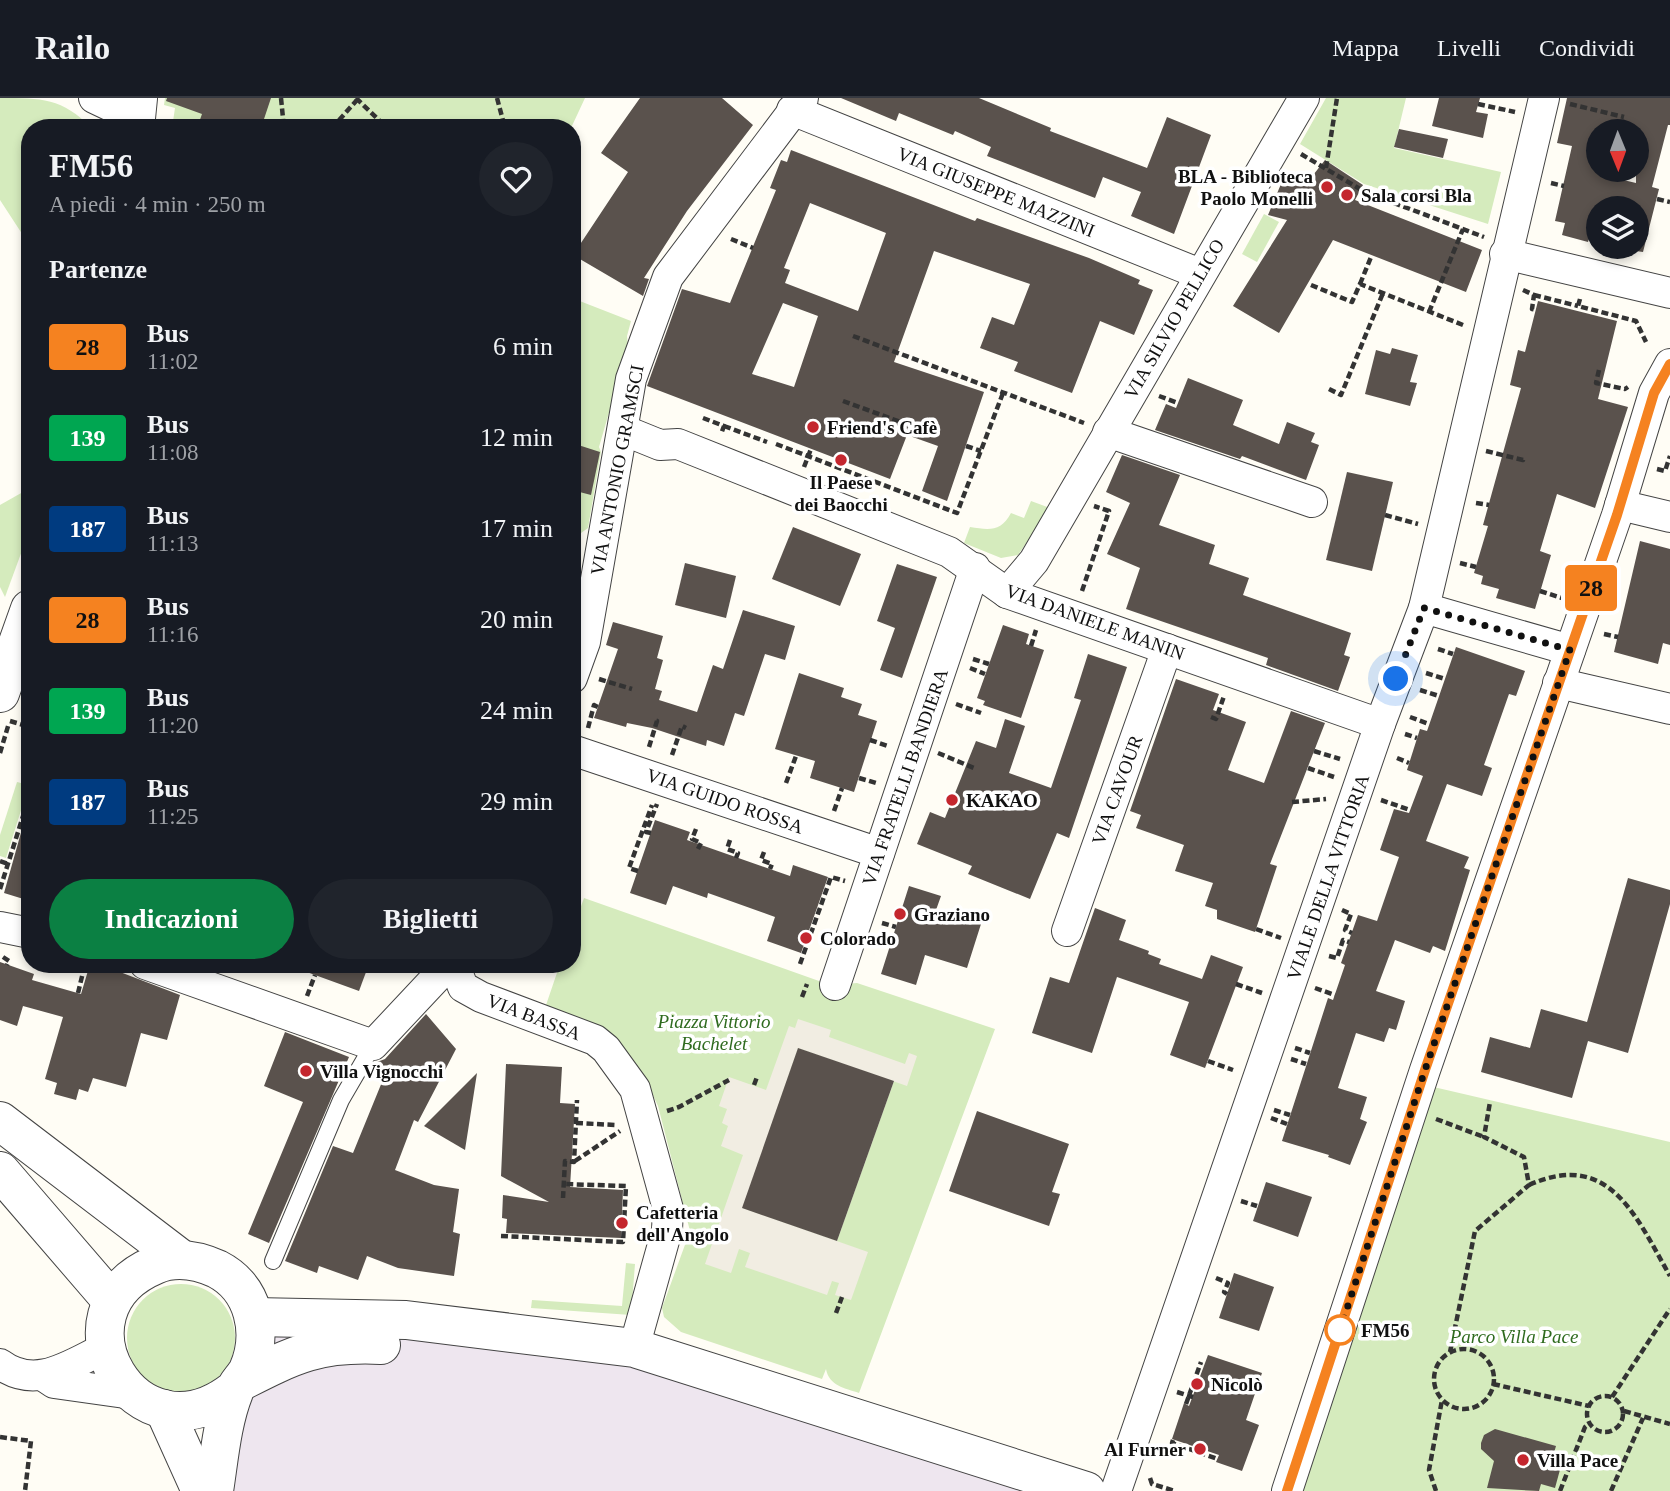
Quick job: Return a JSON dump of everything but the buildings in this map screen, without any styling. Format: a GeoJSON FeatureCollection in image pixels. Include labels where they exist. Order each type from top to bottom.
{"type":"FeatureCollection","features":[{"type":"Feature","properties":{"kind":"street"},"geometry":{"type":"LineString","coordinates":[[94,98],[136,115]]}},
{"type":"Feature","properties":{"kind":"street","name":"VIA SILVIO PELLICO"},"geometry":{"type":"LineString","coordinates":[[1007,593],[1034,561],[1304,98]]}},
{"type":"Feature","properties":{"kind":"street","name":"VIALE DELLA VITTORIA"},"geometry":{"type":"LineString","coordinates":[[1116,1491],[1392,720],[1424,608],[1497,246],[1553,100]]}},
{"type":"Feature","properties":{"kind":"street","name":"VIA GIUSEPPE MAZZINI"},"geometry":{"type":"LineString","coordinates":[[797,104],[1200,274]]}},
{"type":"Feature","properties":{"kind":"street","name":"VIA ANTONIO GRAMSCI"},"geometry":{"type":"LineString","coordinates":[[581,670],[631,379],[668,276],[797,104]]}},
{"type":"Feature","properties":{"kind":"street"},"geometry":{"type":"LineString","coordinates":[[1497,246],[1587,273],[1670,293]]}},
{"type":"Feature","properties":{"kind":"street"},"geometry":{"type":"LineString","coordinates":[[1287,1491],[1425,1070],[1620,505],[1654,393],[1670,364]]}},
{"type":"Feature","properties":{"kind":"street","name":"VIA DANIELE MANIN"},"geometry":{"type":"LineString","coordinates":[[623,430],[660,445],[678,444],[949,552],[1007,593],[1167,649],[1392,720]]}},
{"type":"Feature","properties":{"kind":"street"},"geometry":{"type":"LineString","coordinates":[[1108,432],[1312,502]]}},
{"type":"Feature","properties":{"kind":"street"},"geometry":{"type":"LineString","coordinates":[[1620,505],[1670,517]]}},
{"type":"Feature","properties":{"kind":"street","name":"VIA FRATELLI BANDIERA"},"geometry":{"type":"LineString","coordinates":[[835,985],[975,568]]}},
{"type":"Feature","properties":{"kind":"street"},"geometry":{"type":"LineString","coordinates":[[1424,608],[1570,650]]}},
{"type":"Feature","properties":{"kind":"street"},"geometry":{"type":"LineString","coordinates":[[5,707],[21,644]]}},
{"type":"Feature","properties":{"kind":"street","name":"VIA CAVOUR"},"geometry":{"type":"LineString","coordinates":[[1068,931],[1167,649]]}},
{"type":"Feature","properties":{"kind":"street"},"geometry":{"type":"LineString","coordinates":[[1558,683],[1670,709]]}},
{"type":"Feature","properties":{"kind":"street","name":"VIA GUIDO ROSSA"},"geometry":{"type":"LineString","coordinates":[[581,744],[879,852]]}},
{"type":"Feature","properties":{"kind":"street"},"geometry":{"type":"LineString","coordinates":[[0,927],[21,931]]}},
{"type":"Feature","properties":{"kind":"street"},"geometry":{"type":"LineString","coordinates":[[170,973],[373,1045],[441,973]]}},
{"type":"Feature","properties":{"kind":"street","name":"VIA BASSA"},"geometry":{"type":"LineString","coordinates":[[458,973],[463,987],[481,997],[595,1040],[606,1049],[635,1089],[668,1209],[667,1230],[634,1348]]}},
{"type":"Feature","properties":{"kind":"street"},"geometry":{"type":"LineString","coordinates":[[0,1121],[181,1259]]}},
{"type":"Feature","properties":{"kind":"street"},"geometry":{"type":"LineString","coordinates":[[0,1171],[112,1301]]}},
{"type":"Feature","properties":{"kind":"street"},"geometry":{"type":"LineString","coordinates":[[201,1491],[148,1401],[111,1366],[105,1348],[105,1322],[112,1301],[123,1286],[141,1271],[162,1262],[181,1259],[204,1263],[225,1274],[241,1290],[254,1317],[255,1352],[237,1386],[214,1491]]}},
{"type":"Feature","properties":{"kind":"street"},"geometry":{"type":"LineString","coordinates":[[254,1317],[406,1320],[634,1348],[1086,1491]]}},
{"type":"Feature","properties":{"kind":"street"},"geometry":{"type":"LineString","coordinates":[[0,1364],[18,1374],[45,1377],[54,1383],[148,1401],[181,1411],[203,1408],[293,1355],[340,1343],[614,1364],[1012,1491]]}},
{"type":"Feature","properties":{"kind":"street"},"geometry":{"type":"LineString","coordinates":[[45,1377],[105,1348]]}},
{"type":"Feature","properties":{"kind":"lane"},"geometry":{"type":"LineString","coordinates":[[273,1261],[341,1100],[373,1045]]}},
{"type":"Feature","properties":{"kind":"path"},"geometry":{"type":"LineString","coordinates":[[281,98],[283,119]]}},
{"type":"Feature","properties":{"kind":"path"},"geometry":{"type":"LineString","coordinates":[[497,98],[503,119]]}},
{"type":"Feature","properties":{"kind":"path"},"geometry":{"type":"LineString","coordinates":[[1326,168],[1337,98]]}},
{"type":"Feature","properties":{"kind":"path"},"geometry":{"type":"LineString","coordinates":[[340,119],[358,99],[378,119]]}},
{"type":"Feature","properties":{"kind":"path"},"geometry":{"type":"LineString","coordinates":[[1553,100],[1623,117]]}},
{"type":"Feature","properties":{"kind":"path"},"geometry":{"type":"LineString","coordinates":[[1478,104],[1517,113]]}},
{"type":"Feature","properties":{"kind":"path"},"geometry":{"type":"LineString","coordinates":[[1294,150],[1365,192],[1463,229],[1497,246]]}},
{"type":"Feature","properties":{"kind":"path"},"geometry":{"type":"LineString","coordinates":[[1657,199],[1670,202]]}},
{"type":"Feature","properties":{"kind":"path"},"geometry":{"type":"LineString","coordinates":[[1429,312],[1463,229]]}},
{"type":"Feature","properties":{"kind":"path"},"geometry":{"type":"LineString","coordinates":[[1311,285],[1352,302],[1371,257]]}},
{"type":"Feature","properties":{"kind":"path"},"geometry":{"type":"LineString","coordinates":[[1578,306],[1587,273]]}},
{"type":"Feature","properties":{"kind":"path"},"geometry":{"type":"LineString","coordinates":[[1360,284],[1467,327]]}},
{"type":"Feature","properties":{"kind":"path"},"geometry":{"type":"LineString","coordinates":[[1329,389],[1341,395],[1383,293]]}},
{"type":"Feature","properties":{"kind":"path"},"geometry":{"type":"LineString","coordinates":[[1534,295],[1636,321],[1646,342]]}},
{"type":"Feature","properties":{"kind":"path"},"geometry":{"type":"LineString","coordinates":[[853,336],[1108,432]]}},
{"type":"Feature","properties":{"kind":"path"},"geometry":{"type":"LineString","coordinates":[[1599,370],[1596,383],[1625,389],[1631,384]]}},
{"type":"Feature","properties":{"kind":"path"},"geometry":{"type":"LineString","coordinates":[[776,444],[957,513],[1003,393]]}},
{"type":"Feature","properties":{"kind":"path"},"geometry":{"type":"LineString","coordinates":[[843,401],[917,428]]}},
{"type":"Feature","properties":{"kind":"path"},"geometry":{"type":"LineString","coordinates":[[724,426],[767,442]]}},
{"type":"Feature","properties":{"kind":"path"},"geometry":{"type":"LineString","coordinates":[[966,446],[981,451]]}},
{"type":"Feature","properties":{"kind":"path"},"geometry":{"type":"LineString","coordinates":[[1478,449],[1523,460],[1524,457]]}},
{"type":"Feature","properties":{"kind":"path"},"geometry":{"type":"LineString","coordinates":[[1653,468],[1665,471],[1670,456]]}},
{"type":"Feature","properties":{"kind":"path"},"geometry":{"type":"LineString","coordinates":[[1071,497],[1109,511],[1078,601]]}},
{"type":"Feature","properties":{"kind":"path"},"geometry":{"type":"LineString","coordinates":[[1385,515],[1419,524]]}},
{"type":"Feature","properties":{"kind":"path"},"geometry":{"type":"LineString","coordinates":[[1540,591],[1571,600]]}},
{"type":"Feature","properties":{"kind":"path"},"geometry":{"type":"LineString","coordinates":[[966,656],[989,664]]}},
{"type":"Feature","properties":{"kind":"path"},"geometry":{"type":"LineString","coordinates":[[963,666],[985,674]]}},
{"type":"Feature","properties":{"kind":"path"},"geometry":{"type":"LineString","coordinates":[[581,677],[632,689]]}},
{"type":"Feature","properties":{"kind":"path"},"geometry":{"type":"LineString","coordinates":[[1211,717],[1216,719],[1228,687]]}},
{"type":"Feature","properties":{"kind":"path"},"geometry":{"type":"LineString","coordinates":[[1412,688],[1439,696]]}},
{"type":"Feature","properties":{"kind":"path"},"geometry":{"type":"LineString","coordinates":[[949,702],[981,713]]}},
{"type":"Feature","properties":{"kind":"path"},"geometry":{"type":"LineString","coordinates":[[581,738],[594,705],[598,706]]}},
{"type":"Feature","properties":{"kind":"path"},"geometry":{"type":"LineString","coordinates":[[5,707],[21,720]]}},
{"type":"Feature","properties":{"kind":"path"},"geometry":{"type":"LineString","coordinates":[[646,754],[657,722],[654,720]]}},
{"type":"Feature","properties":{"kind":"path"},"geometry":{"type":"LineString","coordinates":[[1392,720],[1429,723]]}},
{"type":"Feature","properties":{"kind":"path"},"geometry":{"type":"LineString","coordinates":[[669,762],[682,726],[686,728]]}},
{"type":"Feature","properties":{"kind":"path"},"geometry":{"type":"LineString","coordinates":[[870,740],[896,748]]}},
{"type":"Feature","properties":{"kind":"path"},"geometry":{"type":"LineString","coordinates":[[932,751],[974,768],[973,770]]}},
{"type":"Feature","properties":{"kind":"path"},"geometry":{"type":"LineString","coordinates":[[1314,751],[1347,762]]}},
{"type":"Feature","properties":{"kind":"path"},"geometry":{"type":"LineString","coordinates":[[786,783],[796,756]]}},
{"type":"Feature","properties":{"kind":"path"},"geometry":{"type":"LineString","coordinates":[[1308,768],[1341,780]]}},
{"type":"Feature","properties":{"kind":"path"},"geometry":{"type":"LineString","coordinates":[[859,778],[884,785]]}},
{"type":"Feature","properties":{"kind":"path"},"geometry":{"type":"LineString","coordinates":[[832,818],[842,788]]}},
{"type":"Feature","properties":{"kind":"path"},"geometry":{"type":"LineString","coordinates":[[638,871],[629,868],[658,797],[646,832],[651,833]]}},
{"type":"Feature","properties":{"kind":"path"},"geometry":{"type":"LineString","coordinates":[[1375,798],[1410,810]]}},
{"type":"Feature","properties":{"kind":"path"},"geometry":{"type":"LineString","coordinates":[[1292,802],[1334,800]]}},
{"type":"Feature","properties":{"kind":"path"},"geometry":{"type":"LineString","coordinates":[[0,889],[21,822]]}},
{"type":"Feature","properties":{"kind":"path"},"geometry":{"type":"LineString","coordinates":[[696,829],[692,839],[701,843],[698,849]]}},
{"type":"Feature","properties":{"kind":"path"},"geometry":{"type":"LineString","coordinates":[[730,840],[727,849],[738,853],[736,858]]}},
{"type":"Feature","properties":{"kind":"path"},"geometry":{"type":"LineString","coordinates":[[764,852],[761,860],[772,864],[770,869]]}},
{"type":"Feature","properties":{"kind":"path"},"geometry":{"type":"LineString","coordinates":[[0,861],[8,863]]}},
{"type":"Feature","properties":{"kind":"path"},"geometry":{"type":"LineString","coordinates":[[800,964],[831,877],[852,884]]}},
{"type":"Feature","properties":{"kind":"path"},"geometry":{"type":"LineString","coordinates":[[1335,908],[1351,914],[1345,930],[1352,933]]}},
{"type":"Feature","properties":{"kind":"path"},"geometry":{"type":"LineString","coordinates":[[1256,929],[1286,940]]}},
{"type":"Feature","properties":{"kind":"path"},"geometry":{"type":"LineString","coordinates":[[1322,954],[1337,958],[1343,940],[1349,942]]}},
{"type":"Feature","properties":{"kind":"path"},"geometry":{"type":"LineString","coordinates":[[0,954],[9,961],[7,965]]}},
{"type":"Feature","properties":{"kind":"path"},"geometry":{"type":"LineString","coordinates":[[78,993],[83,973]]}},
{"type":"Feature","properties":{"kind":"path"},"geometry":{"type":"LineString","coordinates":[[305,1003],[315,975]]}},
{"type":"Feature","properties":{"kind":"path"},"geometry":{"type":"LineString","coordinates":[[1236,984],[1266,994]]}},
{"type":"Feature","properties":{"kind":"path"},"geometry":{"type":"LineString","coordinates":[[1308,985],[1335,995]]}},
{"type":"Feature","properties":{"kind":"path"},"geometry":{"type":"LineString","coordinates":[[1208,1061],[1240,1072]]}},
{"type":"Feature","properties":{"kind":"path"},"geometry":{"type":"LineString","coordinates":[[754,1086],[757,1077]]}},
{"type":"Feature","properties":{"kind":"path"},"geometry":{"type":"LineString","coordinates":[[679,1107],[729,1080]]}},
{"type":"Feature","properties":{"kind":"path"},"geometry":{"type":"LineString","coordinates":[[574,1162],[577,1100]]}},
{"type":"Feature","properties":{"kind":"path"},"geometry":{"type":"LineString","coordinates":[[1484,1138],[1490,1102]]}},
{"type":"Feature","properties":{"kind":"path"},"geometry":{"type":"LineString","coordinates":[[1435,1119],[1524,1157],[1529,1185]]}},
{"type":"Feature","properties":{"kind":"path"},"geometry":{"type":"LineString","coordinates":[[563,1198],[565,1161],[574,1162],[628,1125],[576,1124]]}},
{"type":"Feature","properties":{"kind":"path"},"geometry":{"type":"LineString","coordinates":[[1450,1352],[1475,1230],[1529,1185],[1552,1175],[1584,1178],[1611,1186],[1629,1206],[1670,1276]]}},
{"type":"Feature","properties":{"kind":"path"},"geometry":{"type":"LineString","coordinates":[[501,1236],[623,1242],[626,1186],[564,1184]]}},
{"type":"Feature","properties":{"kind":"path"},"geometry":{"type":"LineString","coordinates":[[1209,1276],[1228,1283],[1224,1293],[1227,1294]]}},
{"type":"Feature","properties":{"kind":"path"},"geometry":{"type":"LineString","coordinates":[[836,1313],[842,1297]]}},
{"type":"Feature","properties":{"kind":"path"},"geometry":{"type":"LineString","coordinates":[[1612,1397],[1670,1309]]}},
{"type":"Feature","properties":{"kind":"path"},"geometry":{"type":"LineString","coordinates":[[1436,1491],[1429,1470],[1442,1400],[1434,1383],[1434,1374],[1443,1357],[1450,1352],[1459,1349],[1478,1352],[1490,1366],[1493,1384],[1490,1393],[1477,1405],[1459,1408],[1442,1400]]}},
{"type":"Feature","properties":{"kind":"path"},"geometry":{"type":"LineString","coordinates":[[1186,1404],[1201,1362]]}},
{"type":"Feature","properties":{"kind":"path"},"geometry":{"type":"LineString","coordinates":[[1493,1384],[1589,1406]]}},
{"type":"Feature","properties":{"kind":"path"},"geometry":{"type":"LineString","coordinates":[[1589,1406],[1601,1396],[1612,1397],[1623,1411],[1670,1424]]}},
{"type":"Feature","properties":{"kind":"path"},"geometry":{"type":"LineString","coordinates":[[1589,1406],[1590,1423],[1599,1431],[1611,1431],[1620,1423],[1623,1411]]}},
{"type":"Feature","properties":{"kind":"path"},"geometry":{"type":"LineString","coordinates":[[1611,1491],[1643,1418]]}},
{"type":"Feature","properties":{"kind":"path"},"geometry":{"type":"LineString","coordinates":[[1560,1491],[1585,1427],[1590,1423]]}},
{"type":"Feature","properties":{"kind":"path"},"geometry":{"type":"LineString","coordinates":[[0,1437],[31,1441],[25,1491]]}},
{"type":"Feature","properties":{"kind":"path"},"geometry":{"type":"LineString","coordinates":[[1173,1440],[1172,1443],[1218,1459]]}},
{"type":"Feature","properties":{"kind":"path"},"geometry":{"type":"LineString","coordinates":[[1148,1474],[1152,1484],[1175,1491]]}},
{"type":"Feature","properties":{"kind":"shaded area"},"geometry":{"type":"Polygon","coordinates":[[[798,1019],[831,1030],[829,1037],[905,1064],[909,1053],[917,1056],[907,1086],[798,1048],[743,1208],[868,1252],[851,1300],[835,1295],[839,1283],[832,1281],[827,1295],[745,1267],[750,1253],[739,1249],[731,1273],[705,1264],[743,1155],[721,1146],[728,1126],[722,1123],[727,1109],[719,1106],[729,1077],[766,1090],[789,1026],[795,1028],[798,1019]]]}},
{"type":"Feature","properties":{"kind":"shaded area"},"geometry":{"type":"Polygon","coordinates":[[[273,1324],[348,1339],[468,1340],[548,1345],[718,1386],[1057,1491],[185,1491],[273,1324]]]}},
{"type":"Feature","properties":{"kind":"green space"},"geometry":{"type":"Polygon","coordinates":[[[0,98],[28,98],[50,102],[61,105],[82,119],[21,119],[21,232],[0,200],[0,98]]]}},
{"type":"Feature","properties":{"kind":"green space"},"geometry":{"type":"Polygon","coordinates":[[[165,98],[585,98],[575,119],[173,119],[175,108],[164,105],[165,98]]]}},
{"type":"Feature","properties":{"kind":"green space"},"geometry":{"type":"Polygon","coordinates":[[[1326,98],[1406,98],[1394,148],[1501,172],[1488,224],[1364,184],[1300,144],[1326,98]]]}},
{"type":"Feature","properties":{"kind":"green space"},"geometry":{"type":"Polygon","coordinates":[[[1264,214],[1279,222],[1257,262],[1242,254],[1264,214]]]}},
{"type":"Feature","properties":{"kind":"green space"},"geometry":{"type":"Polygon","coordinates":[[[581,302],[631,321],[627,336],[628,347],[599,447],[601,452],[588,528],[581,533],[581,302]]]}},
{"type":"Feature","properties":{"kind":"green space"},"geometry":{"type":"Polygon","coordinates":[[[21,493],[21,553],[5,597],[0,587],[0,505],[21,493]]]}},
{"type":"Feature","properties":{"kind":"green space"},"geometry":{"type":"Polygon","coordinates":[[[1031,501],[1050,508],[1018,555],[1001,558],[964,543],[970,527],[999,527],[1011,513],[1024,518],[1031,501]]]}},
{"type":"Feature","properties":{"kind":"green space"},"geometry":{"type":"Polygon","coordinates":[[[17,782],[21,783],[21,810],[6,858],[0,856],[0,835],[17,782]]]}},
{"type":"Feature","properties":{"kind":"green space","name":"Piazza Vittorio Bachelet"},"geometry":{"type":"Polygon","coordinates":[[[584,898],[819,981],[835,985],[857,983],[995,1029],[859,1393],[834,1383],[826,1369],[822,1379],[681,1332],[664,1317],[662,1308],[690,1231],[658,1106],[646,1081],[545,1008],[557,973],[581,973],[581,906],[584,898]],[[798,1048],[743,1208],[837,1241],[894,1081],[798,1048]]]}},
{"type":"Feature","properties":{"kind":"green space","name":"Parco Villa Pace"},"geometry":{"type":"Polygon","coordinates":[[[1425,1085],[1670,1142],[1670,1491],[1294,1491],[1425,1085]]]}},
{"type":"Feature","properties":{"kind":"green space"},"geometry":{"type":"Polygon","coordinates":[[[626,1263],[635,1264],[631,1315],[531,1308],[532,1300],[622,1306],[626,1263]]]}},
{"type":"Feature","properties":{"kind":"green space"},"geometry":{"type":"Polygon","coordinates":[[[181,1284],[202,1288],[219,1300],[231,1317],[235,1338],[231,1359],[219,1376],[202,1388],[181,1392],[160,1388],[143,1376],[131,1359],[127,1338],[131,1317],[143,1300],[160,1288],[181,1284]]]}},
{"type":"Feature","properties":{"kind":"bus line","name":"28"},"geometry":{"type":"LineString","coordinates":[[1287,1491],[1425,1070],[1617,515],[1654,393],[1670,364]]}},
{"type":"Feature","properties":{"kind":"place","name":"BLA - Biblioteca Paolo Monelli"},"geometry":{"type":"Point","coordinates":[1327,187]}},
{"type":"Feature","properties":{"kind":"place","name":"Sala corsi Bla"},"geometry":{"type":"Point","coordinates":[1347,195]}},
{"type":"Feature","properties":{"kind":"place","name":"Friend's Cafè"},"geometry":{"type":"Point","coordinates":[813,427]}},
{"type":"Feature","properties":{"kind":"place","name":"Il Paese dei Baocchi"},"geometry":{"type":"Point","coordinates":[841,460]}},
{"type":"Feature","properties":{"kind":"place","name":"KAKAO"},"geometry":{"type":"Point","coordinates":[952,800]}},
{"type":"Feature","properties":{"kind":"place","name":"Graziano"},"geometry":{"type":"Point","coordinates":[900,914]}},
{"type":"Feature","properties":{"kind":"place","name":"Colorado"},"geometry":{"type":"Point","coordinates":[806,938]}},
{"type":"Feature","properties":{"kind":"place","name":"Villa Vignocchi"},"geometry":{"type":"Point","coordinates":[306,1071]}},
{"type":"Feature","properties":{"kind":"place","name":"Cafetteria dell'Angolo"},"geometry":{"type":"Point","coordinates":[622,1223]}},
{"type":"Feature","properties":{"kind":"place","name":"FM56"},"geometry":{"type":"Point","coordinates":[1340,1330]}},
{"type":"Feature","properties":{"kind":"place","name":"Nicolò"},"geometry":{"type":"Point","coordinates":[1197,1384]}},
{"type":"Feature","properties":{"kind":"place","name":"Al Furner"},"geometry":{"type":"Point","coordinates":[1200,1449]}},
{"type":"Feature","properties":{"kind":"place","name":"Villa Pace"},"geometry":{"type":"Point","coordinates":[1523,1460]}},
{"type":"Feature","properties":{"kind":"route"},"geometry":{"type":"LineString","coordinates":[[1340,1330],[1425,1070],[1570,650],[1424,608],[1396,679]]}}]}
